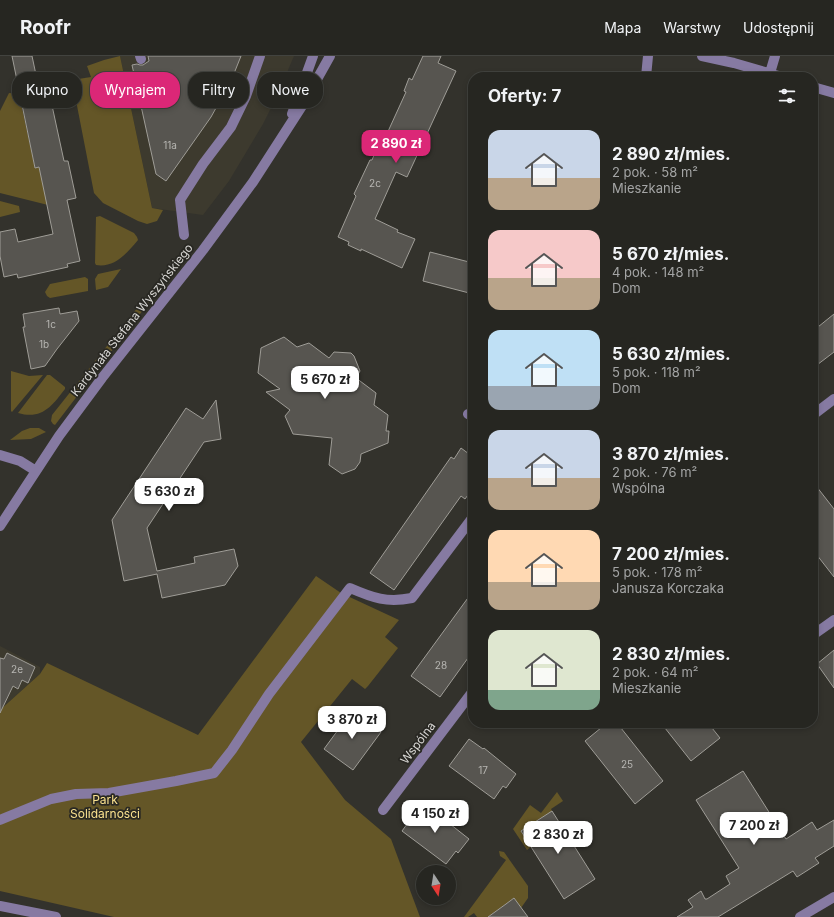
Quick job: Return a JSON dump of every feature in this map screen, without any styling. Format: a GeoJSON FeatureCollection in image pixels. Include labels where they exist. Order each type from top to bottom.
{"type":"FeatureCollection","features":[{"type":"Feature","properties":{"kind":"street"},"geometry":{"type":"LineString","coordinates":[[184,235],[180,200],[203,164],[231,126],[246,96],[260,56]]}},
{"type":"Feature","properties":{"kind":"street","name":"Kardynała Stefana Wyszyńskiego"},"geometry":{"type":"LineString","coordinates":[[286,131],[313,56]]}},
{"type":"Feature","properties":{"kind":"street","name":"Kardynała Stefana Wyszyńskiego"},"geometry":{"type":"LineString","coordinates":[[0,526],[59,436],[102,378],[230,215],[309,96],[330,56]]}},
{"type":"Feature","properties":{"kind":"street"},"geometry":{"type":"LineString","coordinates":[[646,72],[648,56]]}},
{"type":"Feature","properties":{"kind":"street"},"geometry":{"type":"LineString","coordinates":[[702,56],[766,72]]}},
{"type":"Feature","properties":{"kind":"street"},"geometry":{"type":"LineString","coordinates":[[770,72],[775,56]]}},
{"type":"Feature","properties":{"kind":"street"},"geometry":{"type":"LineString","coordinates":[[818,88],[834,93]]}},
{"type":"Feature","properties":{"kind":"street"},"geometry":{"type":"LineString","coordinates":[[818,411],[834,399]]}},
{"type":"Feature","properties":{"kind":"street"},"geometry":{"type":"LineString","coordinates":[[0,455],[20,461],[36,470]]}},
{"type":"Feature","properties":{"kind":"street"},"geometry":{"type":"LineString","coordinates":[[0,820],[51,799],[76,794],[109,793],[176,782],[214,773],[232,750],[270,694],[350,588],[372,597],[388,600],[412,598],[468,524]]}},
{"type":"Feature","properties":{"kind":"street"},"geometry":{"type":"LineString","coordinates":[[818,631],[834,620]]}},
{"type":"Feature","properties":{"kind":"street","name":"Wspólna"},"geometry":{"type":"LineString","coordinates":[[383,810],[468,698]]}},
{"type":"Feature","properties":{"kind":"street"},"geometry":{"type":"LineString","coordinates":[[800,917],[834,897]]}},
{"type":"Feature","properties":{"kind":"street"},"geometry":{"type":"LineString","coordinates":[[0,906],[56,917]]}},
{"type":"Feature","properties":{"kind":"shaded area"},"geometry":{"type":"Polygon","coordinates":[[[120,56],[294,56],[287,72],[257,72],[257,108],[271,108],[229,181],[203,215],[152,208],[131,108],[180,108],[180,72],[123,72],[120,56]]]}},
{"type":"Feature","properties":{"kind":"shaded area"},"geometry":{"type":"Polygon","coordinates":[[[0,646],[40,667],[40,674],[0,710],[0,646]]]}},
{"type":"Feature","properties":{"kind":"green space"},"geometry":{"type":"Polygon","coordinates":[[[120,56],[123,72],[90,72],[90,74],[87,66],[120,56]]]}},
{"type":"Feature","properties":{"kind":"green space"},"geometry":{"type":"Polygon","coordinates":[[[90,77],[90,108],[131,108],[152,208],[163,210],[157,221],[147,224],[138,221],[103,203],[94,193],[77,108],[82,108],[82,78],[90,77]]]}},
{"type":"Feature","properties":{"kind":"green space"},"geometry":{"type":"Polygon","coordinates":[[[9,93],[12,93],[12,108],[22,108],[35,168],[39,167],[48,205],[0,193],[0,111],[9,93]]]}},
{"type":"Feature","properties":{"kind":"green space"},"geometry":{"type":"Polygon","coordinates":[[[0,201],[19,206],[20,212],[0,217],[0,201]]]}},
{"type":"Feature","properties":{"kind":"green space"},"geometry":{"type":"Polygon","coordinates":[[[100,216],[134,233],[138,240],[115,262],[96,265],[96,217],[100,216]]]}},
{"type":"Feature","properties":{"kind":"green space"},"geometry":{"type":"Polygon","coordinates":[[[121,269],[108,287],[96,290],[95,279],[98,274],[121,269]]]}},
{"type":"Feature","properties":{"kind":"green space"},"geometry":{"type":"Polygon","coordinates":[[[85,277],[88,279],[88,291],[50,298],[45,292],[50,284],[85,277]]]}},
{"type":"Feature","properties":{"kind":"green space"},"geometry":{"type":"Polygon","coordinates":[[[146,297],[153,297],[55,425],[53,424],[51,421],[52,415],[146,297]]]}},
{"type":"Feature","properties":{"kind":"green space"},"geometry":{"type":"Polygon","coordinates":[[[11,371],[29,376],[43,375],[12,412],[11,411],[11,371]]]}},
{"type":"Feature","properties":{"kind":"green space"},"geometry":{"type":"Polygon","coordinates":[[[47,375],[50,375],[65,387],[56,401],[46,410],[34,415],[18,413],[47,375]]]}},
{"type":"Feature","properties":{"kind":"green space"},"geometry":{"type":"Polygon","coordinates":[[[30,428],[39,428],[46,432],[31,439],[10,440],[22,431],[30,428]]]}},
{"type":"Feature","properties":{"kind":"green space","name":"Park Solidarności"},"geometry":{"type":"Polygon","coordinates":[[[316,576],[341,593],[399,620],[385,637],[398,648],[368,686],[365,689],[352,679],[301,742],[345,800],[391,839],[420,917],[114,917],[0,891],[0,710],[40,674],[47,663],[198,735],[316,576]]]}},
{"type":"Feature","properties":{"kind":"green space"},"geometry":{"type":"Polygon","coordinates":[[[557,792],[563,801],[551,809],[552,811],[521,831],[531,847],[527,850],[513,829],[530,805],[541,813],[557,792]]]}},
{"type":"Feature","properties":{"kind":"green space"},"geometry":{"type":"Polygon","coordinates":[[[499,851],[504,852],[528,886],[528,898],[521,908],[514,898],[488,917],[477,917],[474,913],[468,917],[464,917],[506,860],[500,856],[499,851]]]}},
{"type":"Feature","properties":{"kind":"building"},"geometry":{"type":"Polygon","coordinates":[[[12,56],[32,56],[35,72],[15,72],[12,56]]]}},
{"type":"Feature","properties":{"kind":"building"},"geometry":{"type":"Polygon","coordinates":[[[148,56],[241,56],[235,72],[188,72],[188,108],[216,108],[166,181],[156,174],[141,108],[180,108],[180,72],[134,72],[132,65],[143,65],[149,61],[148,56]]]}},
{"type":"Feature","properties":{"kind":"building"},"geometry":{"type":"Polygon","coordinates":[[[423,56],[441,56],[438,63],[456,71],[407,177],[396,172],[375,219],[398,230],[397,232],[415,239],[402,268],[361,249],[361,251],[348,245],[349,242],[338,237],[356,196],[354,194],[370,160],[372,160],[377,148],[380,149],[406,92],[404,91],[409,78],[412,80],[423,56]]]}},
{"type":"Feature","properties":{"kind":"building"},"geometry":{"type":"Polygon","coordinates":[[[23,108],[53,108],[64,161],[68,161],[76,198],[67,200],[80,261],[67,264],[68,267],[18,278],[17,274],[4,277],[0,256],[0,232],[15,229],[18,242],[53,234],[39,167],[35,168],[23,108]]]}},
{"type":"Feature","properties":{"kind":"building"},"geometry":{"type":"Polygon","coordinates":[[[430,252],[468,262],[468,293],[423,281],[430,252]]]}},
{"type":"Feature","properties":{"kind":"building"},"geometry":{"type":"Polygon","coordinates":[[[59,308],[60,314],[77,311],[79,321],[45,366],[31,369],[23,327],[25,327],[23,314],[59,308]]]}},
{"type":"Feature","properties":{"kind":"building"},"geometry":{"type":"Polygon","coordinates":[[[834,314],[834,352],[818,364],[818,327],[834,314]]]}},
{"type":"Feature","properties":{"kind":"building"},"geometry":{"type":"Polygon","coordinates":[[[284,337],[297,347],[309,343],[329,358],[334,352],[351,353],[354,356],[360,371],[356,378],[376,393],[374,405],[388,415],[386,431],[389,431],[388,443],[361,454],[360,462],[355,469],[342,474],[329,465],[332,438],[293,434],[285,416],[290,410],[266,392],[280,389],[258,373],[261,348],[284,337]]]}},
{"type":"Feature","properties":{"kind":"building"},"geometry":{"type":"Polygon","coordinates":[[[216,400],[221,439],[204,442],[147,528],[157,571],[195,563],[194,557],[234,549],[238,566],[225,585],[162,598],[157,574],[124,581],[112,520],[186,408],[203,419],[216,400]]]}},
{"type":"Feature","properties":{"kind":"building"},"geometry":{"type":"Polygon","coordinates":[[[461,448],[468,453],[468,495],[465,499],[461,496],[394,590],[370,573],[451,457],[454,459],[461,448]]]}},
{"type":"Feature","properties":{"kind":"building"},"geometry":{"type":"Polygon","coordinates":[[[818,488],[834,509],[834,577],[818,556],[818,488]]]}},
{"type":"Feature","properties":{"kind":"building"},"geometry":{"type":"Polygon","coordinates":[[[468,598],[468,658],[440,697],[411,676],[468,598]]]}},
{"type":"Feature","properties":{"kind":"building"},"geometry":{"type":"Polygon","coordinates":[[[834,650],[834,688],[818,665],[818,663],[834,650]]]}},
{"type":"Feature","properties":{"kind":"building"},"geometry":{"type":"Polygon","coordinates":[[[7,653],[35,667],[28,683],[22,680],[18,689],[13,686],[0,713],[0,658],[4,659],[7,653]]]}},
{"type":"Feature","properties":{"kind":"building"},"geometry":{"type":"Polygon","coordinates":[[[352,711],[381,732],[353,770],[324,749],[352,711]]]}},
{"type":"Feature","properties":{"kind":"building"},"geometry":{"type":"Polygon","coordinates":[[[601,728],[621,728],[663,781],[635,804],[585,741],[601,728]]]}},
{"type":"Feature","properties":{"kind":"building"},"geometry":{"type":"Polygon","coordinates":[[[665,728],[712,728],[720,738],[691,761],[665,728]]]}},
{"type":"Feature","properties":{"kind":"building"},"geometry":{"type":"Polygon","coordinates":[[[469,739],[483,749],[484,748],[516,774],[506,788],[503,786],[494,799],[449,766],[469,739]]]}},
{"type":"Feature","properties":{"kind":"building"},"geometry":{"type":"Polygon","coordinates":[[[743,771],[786,839],[812,822],[817,830],[834,820],[834,846],[815,858],[819,863],[797,877],[793,871],[718,917],[677,917],[693,907],[688,900],[701,891],[705,899],[707,899],[730,884],[726,876],[739,868],[696,800],[743,771]]]}},
{"type":"Feature","properties":{"kind":"building"},"geometry":{"type":"Polygon","coordinates":[[[421,805],[435,815],[436,813],[469,839],[458,853],[456,851],[446,864],[402,831],[421,805]]]}},
{"type":"Feature","properties":{"kind":"building"},"geometry":{"type":"Polygon","coordinates":[[[552,811],[595,879],[564,899],[521,831],[552,811]]]}},
{"type":"Feature","properties":{"kind":"building"},"geometry":{"type":"Polygon","coordinates":[[[514,898],[528,917],[488,917],[506,904],[514,898]]]}}]}
